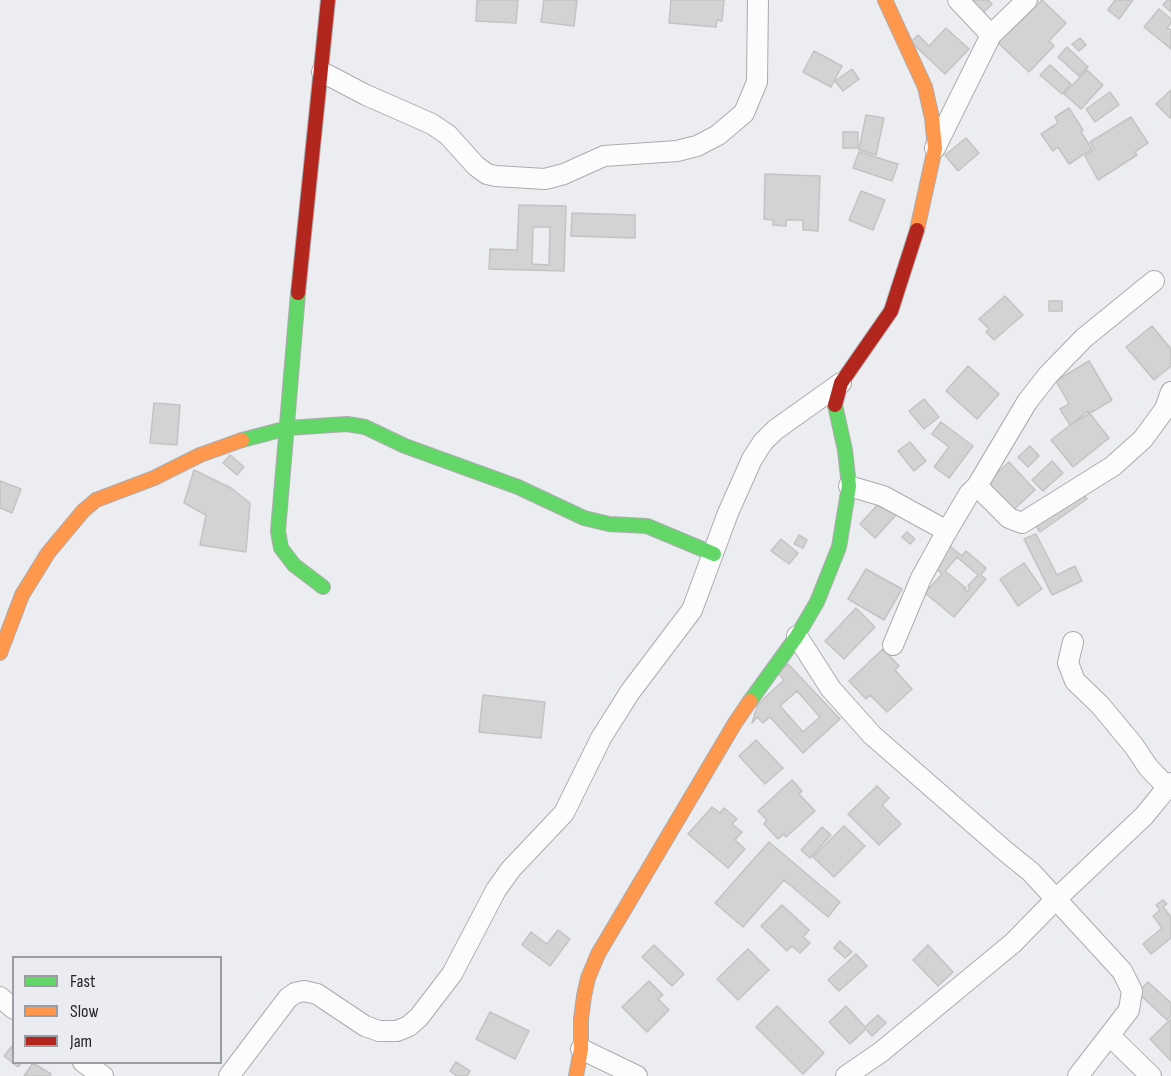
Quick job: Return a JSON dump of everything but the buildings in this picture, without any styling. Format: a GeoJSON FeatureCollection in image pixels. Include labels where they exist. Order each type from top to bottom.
{"type":"FeatureCollection","features":[{"type":"Feature","properties":{"kind":"street"},"geometry":{"type":"LineString","coordinates":[[323,587],[294,565],[281,548],[279,531],[296,316],[328,0]]}},
{"type":"Feature","properties":{"kind":"street"},"geometry":{"type":"LineString","coordinates":[[322,72],[366,96],[432,124],[448,135],[476,166],[487,174],[545,179],[564,174],[604,156],[676,151],[697,146],[718,135],[744,113],[757,82],[758,0]]}},
{"type":"Feature","properties":{"kind":"street"},"geometry":{"type":"LineString","coordinates":[[885,0],[925,87],[932,118],[935,148]]}},
{"type":"Feature","properties":{"kind":"street"},"geometry":{"type":"LineString","coordinates":[[958,0],[991,35]]}},
{"type":"Feature","properties":{"kind":"street"},"geometry":{"type":"LineString","coordinates":[[229,1076],[288,998],[295,993],[304,991],[317,994],[365,1026],[379,1031],[397,1031],[409,1026],[419,1017],[452,974],[501,883],[511,869],[564,813],[601,738],[630,692],[692,610],[728,513],[752,459],[763,442],[775,430],[841,383],[891,311],[908,265],[935,148],[991,35],[1027,0]]}},
{"type":"Feature","properties":{"kind":"street"},"geometry":{"type":"LineString","coordinates":[[893,645],[921,578],[946,531],[969,494],[977,486],[1027,402],[1048,375],[1084,339],[1155,281]]}},
{"type":"Feature","properties":{"kind":"street"},"geometry":{"type":"LineString","coordinates":[[576,1076],[581,1049],[584,996],[588,978],[598,954],[735,723],[797,636],[817,603],[839,547],[849,486],[836,405],[841,383]]}},
{"type":"Feature","properties":{"kind":"street"},"geometry":{"type":"LineString","coordinates":[[977,486],[1009,518],[1022,523],[1113,466],[1143,439],[1169,405]]}},
{"type":"Feature","properties":{"kind":"street"},"geometry":{"type":"LineString","coordinates":[[0,652],[22,595],[48,553],[83,511],[96,500],[154,478],[200,455],[229,444],[288,428],[347,424],[365,427],[405,446],[518,487],[584,518],[609,524],[646,526],[714,554]]}},
{"type":"Feature","properties":{"kind":"street"},"geometry":{"type":"LineString","coordinates":[[849,486],[883,496],[946,531]]}},
{"type":"Feature","properties":{"kind":"street"},"geometry":{"type":"LineString","coordinates":[[797,636],[831,688],[872,735],[1031,872],[1118,965],[1130,984],[1132,999],[1129,1010],[1078,1076]]}},
{"type":"Feature","properties":{"kind":"street"},"geometry":{"type":"LineString","coordinates":[[846,1076],[880,1052],[1013,943],[1144,816],[1169,785],[1148,767],[1100,705],[1075,681],[1068,663],[1073,642]]}},
{"type":"Feature","properties":{"kind":"street"},"geometry":{"type":"LineString","coordinates":[[0,997],[12,1007]]}},
{"type":"Feature","properties":{"kind":"street"},"geometry":{"type":"LineString","coordinates":[[1110,1036],[1151,1076]]}},
{"type":"Feature","properties":{"kind":"street"},"geometry":{"type":"LineString","coordinates":[[581,1049],[637,1076]]}},
{"type":"Feature","properties":{"kind":"street"},"geometry":{"type":"LineString","coordinates":[[86,1064],[103,1076]]}},
{"type":"Feature","properties":{"kind":"traffic: fast"},"geometry":{"type":"LineString","coordinates":[[298,293],[278,531],[281,548],[294,565],[323,587]]}},
{"type":"Feature","properties":{"kind":"traffic: fast"},"geometry":{"type":"LineString","coordinates":[[750,701],[797,636],[817,602],[839,547],[849,486],[845,450],[835,405]]}},
{"type":"Feature","properties":{"kind":"traffic: fast"},"geometry":{"type":"LineString","coordinates":[[242,440],[288,428],[347,424],[365,427],[405,446],[518,487],[584,518],[609,524],[647,526],[714,554]]}},
{"type":"Feature","properties":{"kind":"traffic: slow"},"geometry":{"type":"LineString","coordinates":[[885,0],[925,87],[932,118],[935,148],[917,230]]}},
{"type":"Feature","properties":{"kind":"traffic: slow"},"geometry":{"type":"LineString","coordinates":[[0,653],[22,595],[48,553],[83,511],[96,500],[154,478],[200,455],[242,440]]}},
{"type":"Feature","properties":{"kind":"traffic: slow"},"geometry":{"type":"LineString","coordinates":[[576,1076],[581,1049],[584,996],[588,978],[598,954],[750,701]]}},
{"type":"Feature","properties":{"kind":"traffic: jam"},"geometry":{"type":"LineString","coordinates":[[298,293],[328,0]]}},
{"type":"Feature","properties":{"kind":"traffic: jam"},"geometry":{"type":"LineString","coordinates":[[835,405],[841,383],[891,311],[917,230]]}}]}
